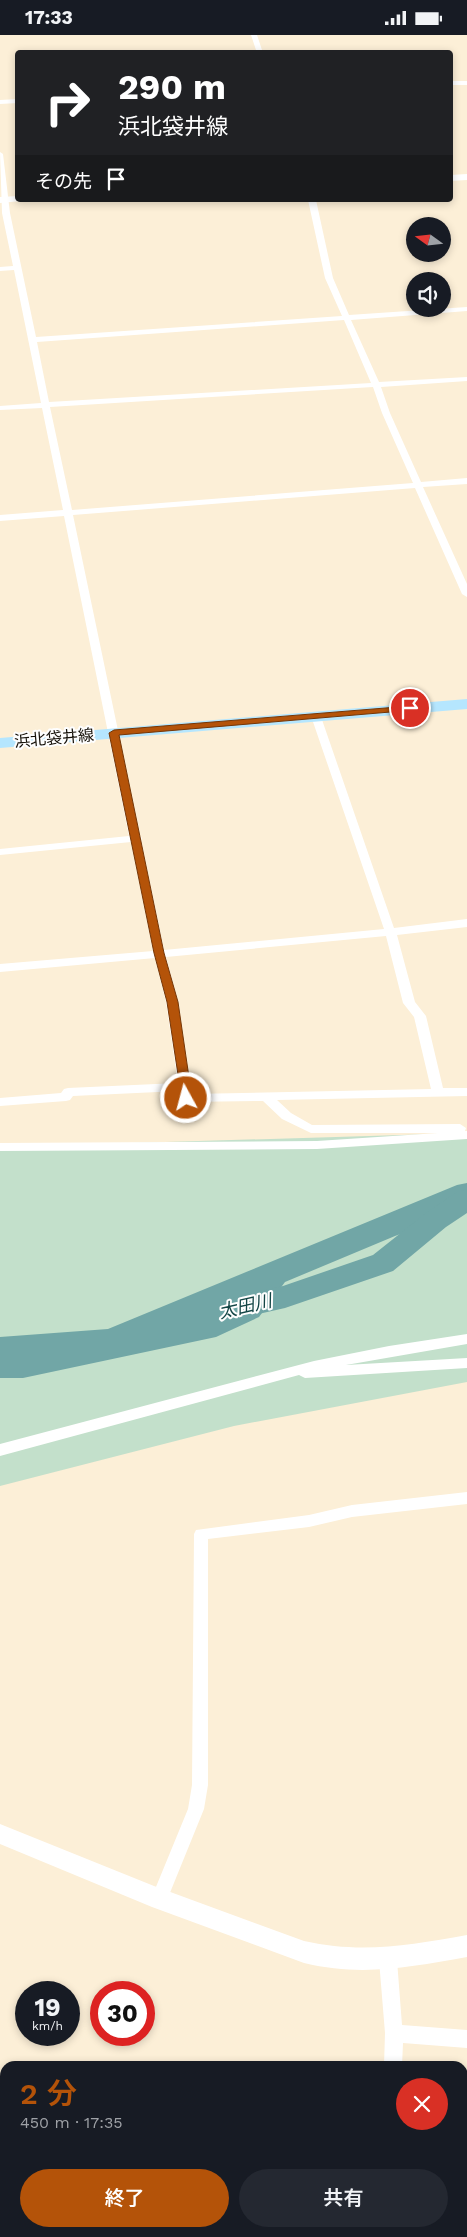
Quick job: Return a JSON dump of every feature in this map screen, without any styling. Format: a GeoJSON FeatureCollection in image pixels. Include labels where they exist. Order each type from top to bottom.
{"type":"FeatureCollection","features":[{"type":"Feature","properties":{"kind":"main road","name":"浜北袋井線"},"geometry":{"type":"LineString","coordinates":[[0,743],[467,703]]}},
{"type":"Feature","properties":{"kind":"street"},"geometry":{"type":"LineString","coordinates":[[254,35],[259,50]]}},
{"type":"Feature","properties":{"kind":"street"},"geometry":{"type":"LineString","coordinates":[[453,83],[467,83]]}},
{"type":"Feature","properties":{"kind":"street"},"geometry":{"type":"LineString","coordinates":[[0,102],[15,101]]}},
{"type":"Feature","properties":{"kind":"street"},"geometry":{"type":"LineString","coordinates":[[0,154],[2,200],[18,268],[159,953],[172,1002],[186,1098],[467,1092]]}},
{"type":"Feature","properties":{"kind":"street"},"geometry":{"type":"LineString","coordinates":[[453,178],[467,177]]}},
{"type":"Feature","properties":{"kind":"street"},"geometry":{"type":"LineString","coordinates":[[2,200],[15,199]]}},
{"type":"Feature","properties":{"kind":"street"},"geometry":{"type":"LineString","coordinates":[[312,202],[329,278],[376,384],[386,413],[467,594]]}},
{"type":"Feature","properties":{"kind":"street"},"geometry":{"type":"LineString","coordinates":[[0,269],[18,268]]}},
{"type":"Feature","properties":{"kind":"street"},"geometry":{"type":"LineString","coordinates":[[32,340],[467,309]]}},
{"type":"Feature","properties":{"kind":"street"},"geometry":{"type":"LineString","coordinates":[[0,408],[467,379]]}},
{"type":"Feature","properties":{"kind":"street"},"geometry":{"type":"LineString","coordinates":[[0,518],[467,481]]}},
{"type":"Feature","properties":{"kind":"street"},"geometry":{"type":"LineString","coordinates":[[316,717],[390,931],[409,1003],[420,1016],[438,1092]]}},
{"type":"Feature","properties":{"kind":"street"},"geometry":{"type":"LineString","coordinates":[[0,852],[137,839]]}},
{"type":"Feature","properties":{"kind":"street"},"geometry":{"type":"LineString","coordinates":[[0,968],[326,939],[467,923]]}},
{"type":"Feature","properties":{"kind":"street"},"geometry":{"type":"LineString","coordinates":[[0,1102],[66,1097],[68,1092],[185,1087]]}},
{"type":"Feature","properties":{"kind":"street"},"geometry":{"type":"LineString","coordinates":[[266,1097],[294,1122],[311,1129],[467,1127]]}},
{"type":"Feature","properties":{"kind":"street"},"geometry":{"type":"LineString","coordinates":[[0,1147],[317,1145],[467,1135]]}},
{"type":"Feature","properties":{"kind":"street"},"geometry":{"type":"LineString","coordinates":[[0,1450],[314,1366],[389,1351],[467,1339]]}},
{"type":"Feature","properties":{"kind":"street"},"geometry":{"type":"LineString","coordinates":[[293,1373],[317,1374],[467,1363]]}},
{"type":"Feature","properties":{"kind":"street"},"geometry":{"type":"LineString","coordinates":[[159,1899],[196,1809],[200,1785],[201,1534],[309,1521],[352,1511],[467,1499]]}},
{"type":"Feature","properties":{"kind":"street"},"geometry":{"type":"LineString","coordinates":[[0,1834],[159,1899],[328,1959],[355,1962],[388,1960],[467,1946]]}},
{"type":"Feature","properties":{"kind":"street"},"geometry":{"type":"LineString","coordinates":[[388,1960],[394,2033],[393,2061]]}},
{"type":"Feature","properties":{"kind":"street"},"geometry":{"type":"LineString","coordinates":[[394,2033],[467,2039]]}},
{"type":"Feature","properties":{"kind":"green space"},"geometry":{"type":"Polygon","coordinates":[[[467,1133],[467,1382],[234,1426],[0,1486],[0,1147],[467,1133]]]}},
{"type":"Feature","properties":{"kind":"water"},"geometry":{"type":"Polygon","coordinates":[[[467,1183],[467,1210],[395,1236],[285,1282],[259,1317],[216,1337],[23,1378],[0,1378],[0,1337],[108,1329],[457,1185],[467,1183]]]}},
{"type":"Feature","properties":{"kind":"waterway","name":"太田川"},"geometry":{"type":"LineString","coordinates":[[236,1308],[285,1297],[383,1263],[436,1220],[467,1199]]}},
{"type":"Feature","properties":{"kind":"route"},"geometry":{"type":"LineString","coordinates":[[186,1098],[172,1002],[159,953],[114,733],[410,708]]}}]}
